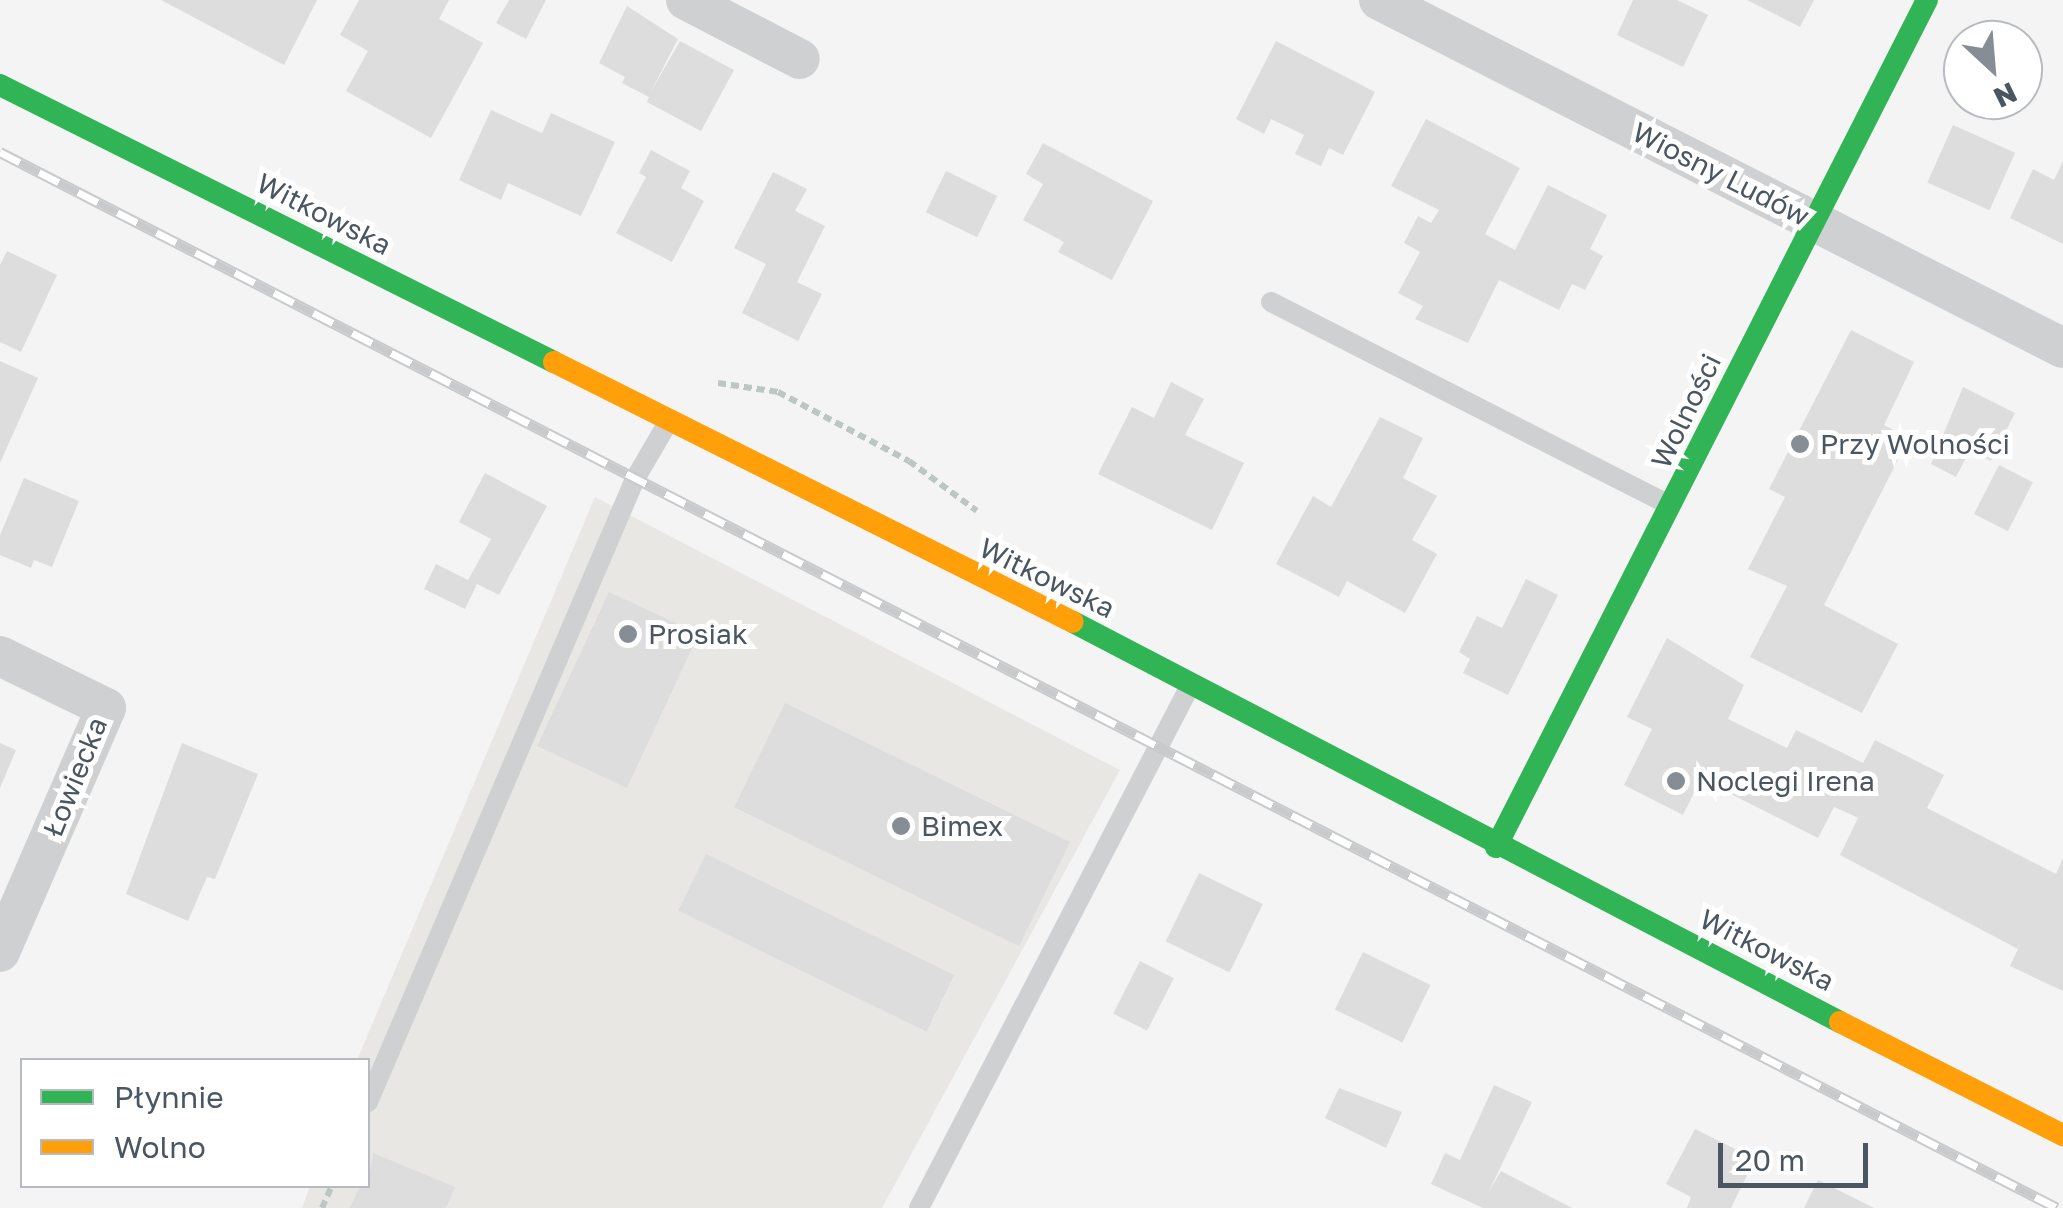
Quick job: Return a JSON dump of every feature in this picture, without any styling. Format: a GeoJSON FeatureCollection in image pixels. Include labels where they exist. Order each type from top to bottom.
{"type":"FeatureCollection","features":[{"type":"Feature","properties":{"kind":"street"},"geometry":{"type":"LineString","coordinates":[[686,0],[800,58]]}},
{"type":"Feature","properties":{"kind":"street","name":"Wiosny Ludów"},"geometry":{"type":"LineString","coordinates":[[1380,0],[2063,348]]}},
{"type":"Feature","properties":{"kind":"street","name":"Wolności"},"geometry":{"type":"LineString","coordinates":[[1496,847],[1673,506],[1927,0]]}},
{"type":"Feature","properties":{"kind":"street","name":"Witkowska"},"geometry":{"type":"LineString","coordinates":[[0,84],[667,424],[1192,682],[1496,847],[2063,1135]]}},
{"type":"Feature","properties":{"kind":"street","name":"Łowiecka"},"geometry":{"type":"LineString","coordinates":[[0,656],[106,708],[0,952]]}},
{"type":"Feature","properties":{"kind":"lane"},"geometry":{"type":"LineString","coordinates":[[1271,302],[1673,506]]}},
{"type":"Feature","properties":{"kind":"lane"},"geometry":{"type":"LineString","coordinates":[[370,1097],[634,479],[667,424]]}},
{"type":"Feature","properties":{"kind":"lane"},"geometry":{"type":"LineString","coordinates":[[919,1208],[1192,682]]}},
{"type":"Feature","properties":{"kind":"shaded area"},"geometry":{"type":"Polygon","coordinates":[[[595,497],[1120,770],[882,1208],[302,1208],[309,1188],[370,1188],[370,1058],[358,1058],[595,497]]]}},
{"type":"Feature","properties":{"kind":"building"},"geometry":{"type":"Polygon","coordinates":[[[161,0],[317,0],[284,65],[161,0]]]}},
{"type":"Feature","properties":{"kind":"building"},"geometry":{"type":"Polygon","coordinates":[[[359,0],[449,0],[439,19],[483,43],[431,138],[346,91],[368,51],[340,35],[359,0]]]}},
{"type":"Feature","properties":{"kind":"building"},"geometry":{"type":"Polygon","coordinates":[[[509,0],[546,0],[526,39],[496,23],[509,0]]]}},
{"type":"Feature","properties":{"kind":"building"},"geometry":{"type":"Polygon","coordinates":[[[1633,0],[1677,0],[1708,15],[1683,67],[1617,35],[1633,0]]]}},
{"type":"Feature","properties":{"kind":"building"},"geometry":{"type":"Polygon","coordinates":[[[1747,0],[1814,0],[1800,27],[1747,0]]]}},
{"type":"Feature","properties":{"kind":"building"},"geometry":{"type":"Polygon","coordinates":[[[627,6],[678,39],[650,93],[680,41],[734,70],[701,131],[647,102],[649,97],[622,83],[625,77],[599,63],[627,6]]]}},
{"type":"Feature","properties":{"kind":"building"},"geometry":{"type":"Polygon","coordinates":[[[1276,41],[1375,92],[1343,155],[1329,148],[1321,166],[1295,154],[1304,135],[1271,119],[1264,134],[1236,119],[1276,41]]]}},
{"type":"Feature","properties":{"kind":"building"},"geometry":{"type":"Polygon","coordinates":[[[491,110],[542,133],[551,113],[615,142],[581,216],[508,183],[501,200],[459,180],[491,110]]]}},
{"type":"Feature","properties":{"kind":"building"},"geometry":{"type":"Polygon","coordinates":[[[1426,119],[1520,168],[1485,234],[1515,250],[1548,185],[1607,215],[1590,249],[1603,256],[1585,290],[1572,284],[1559,310],[1499,280],[1468,343],[1415,319],[1423,306],[1398,293],[1420,252],[1404,243],[1418,216],[1431,223],[1439,210],[1391,186],[1426,119]]]}},
{"type":"Feature","properties":{"kind":"building"},"geometry":{"type":"Polygon","coordinates":[[[1953,125],[2015,153],[1989,210],[1927,183],[1953,125]]]}},
{"type":"Feature","properties":{"kind":"building"},"geometry":{"type":"Polygon","coordinates":[[[1043,143],[1153,201],[1112,280],[1058,252],[1064,242],[1023,220],[1043,184],[1026,174],[1043,143]]]}},
{"type":"Feature","properties":{"kind":"building"},"geometry":{"type":"Polygon","coordinates":[[[651,150],[690,171],[681,188],[704,201],[672,262],[616,233],[646,177],[639,173],[651,150]]]}},
{"type":"Feature","properties":{"kind":"building"},"geometry":{"type":"Polygon","coordinates":[[[2063,161],[2063,244],[2010,218],[2033,169],[2054,180],[2063,161]]]}},
{"type":"Feature","properties":{"kind":"building"},"geometry":{"type":"Polygon","coordinates":[[[946,171],[997,196],[977,237],[926,212],[946,171]]]}},
{"type":"Feature","properties":{"kind":"building"},"geometry":{"type":"Polygon","coordinates":[[[773,172],[807,189],[795,211],[825,226],[797,282],[822,294],[798,341],[742,313],[766,264],[734,248],[773,172]]]}},
{"type":"Feature","properties":{"kind":"building"},"geometry":{"type":"Polygon","coordinates":[[[7,251],[57,275],[21,352],[0,342],[0,265],[7,251]]]}},
{"type":"Feature","properties":{"kind":"building"},"geometry":{"type":"Polygon","coordinates":[[[1851,330],[1914,362],[1884,425],[1909,438],[1824,605],[1898,644],[1862,713],[1750,657],[1787,586],[1748,569],[1785,497],[1769,489],[1851,330]]]}},
{"type":"Feature","properties":{"kind":"building"},"geometry":{"type":"Polygon","coordinates":[[[0,361],[38,378],[0,463],[0,361]]]}},
{"type":"Feature","properties":{"kind":"building"},"geometry":{"type":"Polygon","coordinates":[[[1171,382],[1204,399],[1185,435],[1244,463],[1212,530],[1098,474],[1132,407],[1154,418],[1171,382]]]}},
{"type":"Feature","properties":{"kind":"building"},"geometry":{"type":"Polygon","coordinates":[[[1963,387],[2015,413],[1991,461],[1970,450],[1956,477],[1931,464],[1963,387]]]}},
{"type":"Feature","properties":{"kind":"building"},"geometry":{"type":"Polygon","coordinates":[[[1380,417],[1423,438],[1403,478],[1437,496],[1412,540],[1437,554],[1405,613],[1347,581],[1339,597],[1276,564],[1313,496],[1331,507],[1380,417]]]}},
{"type":"Feature","properties":{"kind":"building"},"geometry":{"type":"Polygon","coordinates":[[[1999,465],[2033,482],[2008,531],[1974,514],[1999,465]]]}},
{"type":"Feature","properties":{"kind":"building"},"geometry":{"type":"Polygon","coordinates":[[[485,473],[547,506],[499,595],[477,584],[465,609],[424,589],[436,564],[468,580],[491,539],[459,522],[485,473]]]}},
{"type":"Feature","properties":{"kind":"building"},"geometry":{"type":"Polygon","coordinates":[[[24,478],[79,501],[52,567],[34,560],[31,568],[0,555],[0,535],[24,478]]]}},
{"type":"Feature","properties":{"kind":"building"},"geometry":{"type":"Polygon","coordinates":[[[1526,579],[1558,595],[1508,695],[1463,673],[1470,659],[1459,652],[1477,616],[1502,628],[1526,579]]]}},
{"type":"Feature","properties":{"kind":"building"},"geometry":{"type":"Polygon","coordinates":[[[609,592],[699,634],[627,788],[537,746],[609,592]]]}},
{"type":"Feature","properties":{"kind":"building"},"geometry":{"type":"Polygon","coordinates":[[[1667,638],[1744,685],[1728,719],[1787,748],[1796,730],[1863,763],[1875,740],[1944,775],[1927,808],[2056,874],[2063,858],[2063,991],[2010,966],[2018,949],[1840,855],[1858,818],[1850,814],[1834,807],[1818,838],[1701,779],[1683,815],[1624,785],[1652,729],[1627,717],[1667,638]]]}},
{"type":"Feature","properties":{"kind":"building","name":"Bimex"},"geometry":{"type":"Polygon","coordinates":[[[785,703],[1070,842],[1019,946],[734,807],[785,703]]]}},
{"type":"Feature","properties":{"kind":"building"},"geometry":{"type":"Polygon","coordinates":[[[0,743],[16,750],[0,788],[0,743]]]}},
{"type":"Feature","properties":{"kind":"building"},"geometry":{"type":"Polygon","coordinates":[[[182,743],[258,774],[215,879],[207,877],[188,921],[126,894],[182,743]]]}},
{"type":"Feature","properties":{"kind":"building"},"geometry":{"type":"Polygon","coordinates":[[[706,854],[954,975],[926,1032],[678,911],[706,854]]]}},
{"type":"Feature","properties":{"kind":"building"},"geometry":{"type":"Polygon","coordinates":[[[1199,873],[1263,904],[1229,972],[1166,941],[1199,873]]]}},
{"type":"Feature","properties":{"kind":"building"},"geometry":{"type":"Polygon","coordinates":[[[1363,952],[1430,985],[1402,1042],[1335,1010],[1363,952]]]}},
{"type":"Feature","properties":{"kind":"building"},"geometry":{"type":"Polygon","coordinates":[[[1140,961],[1174,978],[1147,1031],[1113,1014],[1140,961]]]}},
{"type":"Feature","properties":{"kind":"building"},"geometry":{"type":"Polygon","coordinates":[[[1494,1085],[1532,1102],[1488,1193],[1501,1171],[1572,1208],[1483,1208],[1431,1184],[1445,1153],[1460,1160],[1494,1085]]]}},
{"type":"Feature","properties":{"kind":"building"},"geometry":{"type":"Polygon","coordinates":[[[1339,1088],[1402,1112],[1386,1148],[1325,1118],[1339,1088]]]}},
{"type":"Feature","properties":{"kind":"building"},"geometry":{"type":"Polygon","coordinates":[[[1695,1129],[1755,1159],[1731,1208],[1687,1208],[1691,1197],[1666,1184],[1695,1129]]]}},
{"type":"Feature","properties":{"kind":"building"},"geometry":{"type":"Polygon","coordinates":[[[373,1153],[455,1187],[446,1208],[350,1208],[359,1188],[370,1188],[373,1153]]]}},
{"type":"Feature","properties":{"kind":"building"},"geometry":{"type":"Polygon","coordinates":[[[1818,1180],[1874,1208],[1804,1208],[1818,1180]]]}},
{"type":"Feature","properties":{"kind":"railway"},"geometry":{"type":"LineString","coordinates":[[0,152],[2057,1208]]}},
{"type":"Feature","properties":{"kind":"traffic: fast"},"geometry":{"type":"LineString","coordinates":[[1496,847],[1927,0]]}},
{"type":"Feature","properties":{"kind":"traffic: fast"},"geometry":{"type":"LineString","coordinates":[[0,85],[554,362]]}},
{"type":"Feature","properties":{"kind":"traffic: fast"},"geometry":{"type":"LineString","coordinates":[[1073,622],[1840,1022]]}},
{"type":"Feature","properties":{"kind":"traffic: slow"},"geometry":{"type":"LineString","coordinates":[[554,362],[1073,622]]}},
{"type":"Feature","properties":{"kind":"traffic: slow"},"geometry":{"type":"LineString","coordinates":[[1840,1022],[2063,1135]]}},
{"type":"Feature","properties":{"kind":"place","name":"Przy Wolności"},"geometry":{"type":"Point","coordinates":[1800,444]}},
{"type":"Feature","properties":{"kind":"place","name":"Prosiak"},"geometry":{"type":"Point","coordinates":[628,634]}},
{"type":"Feature","properties":{"kind":"place","name":"Noclegi Irena"},"geometry":{"type":"Point","coordinates":[1676,781]}},
{"type":"Feature","properties":{"kind":"place","name":"Bimex"},"geometry":{"type":"Point","coordinates":[901,826]}}]}
